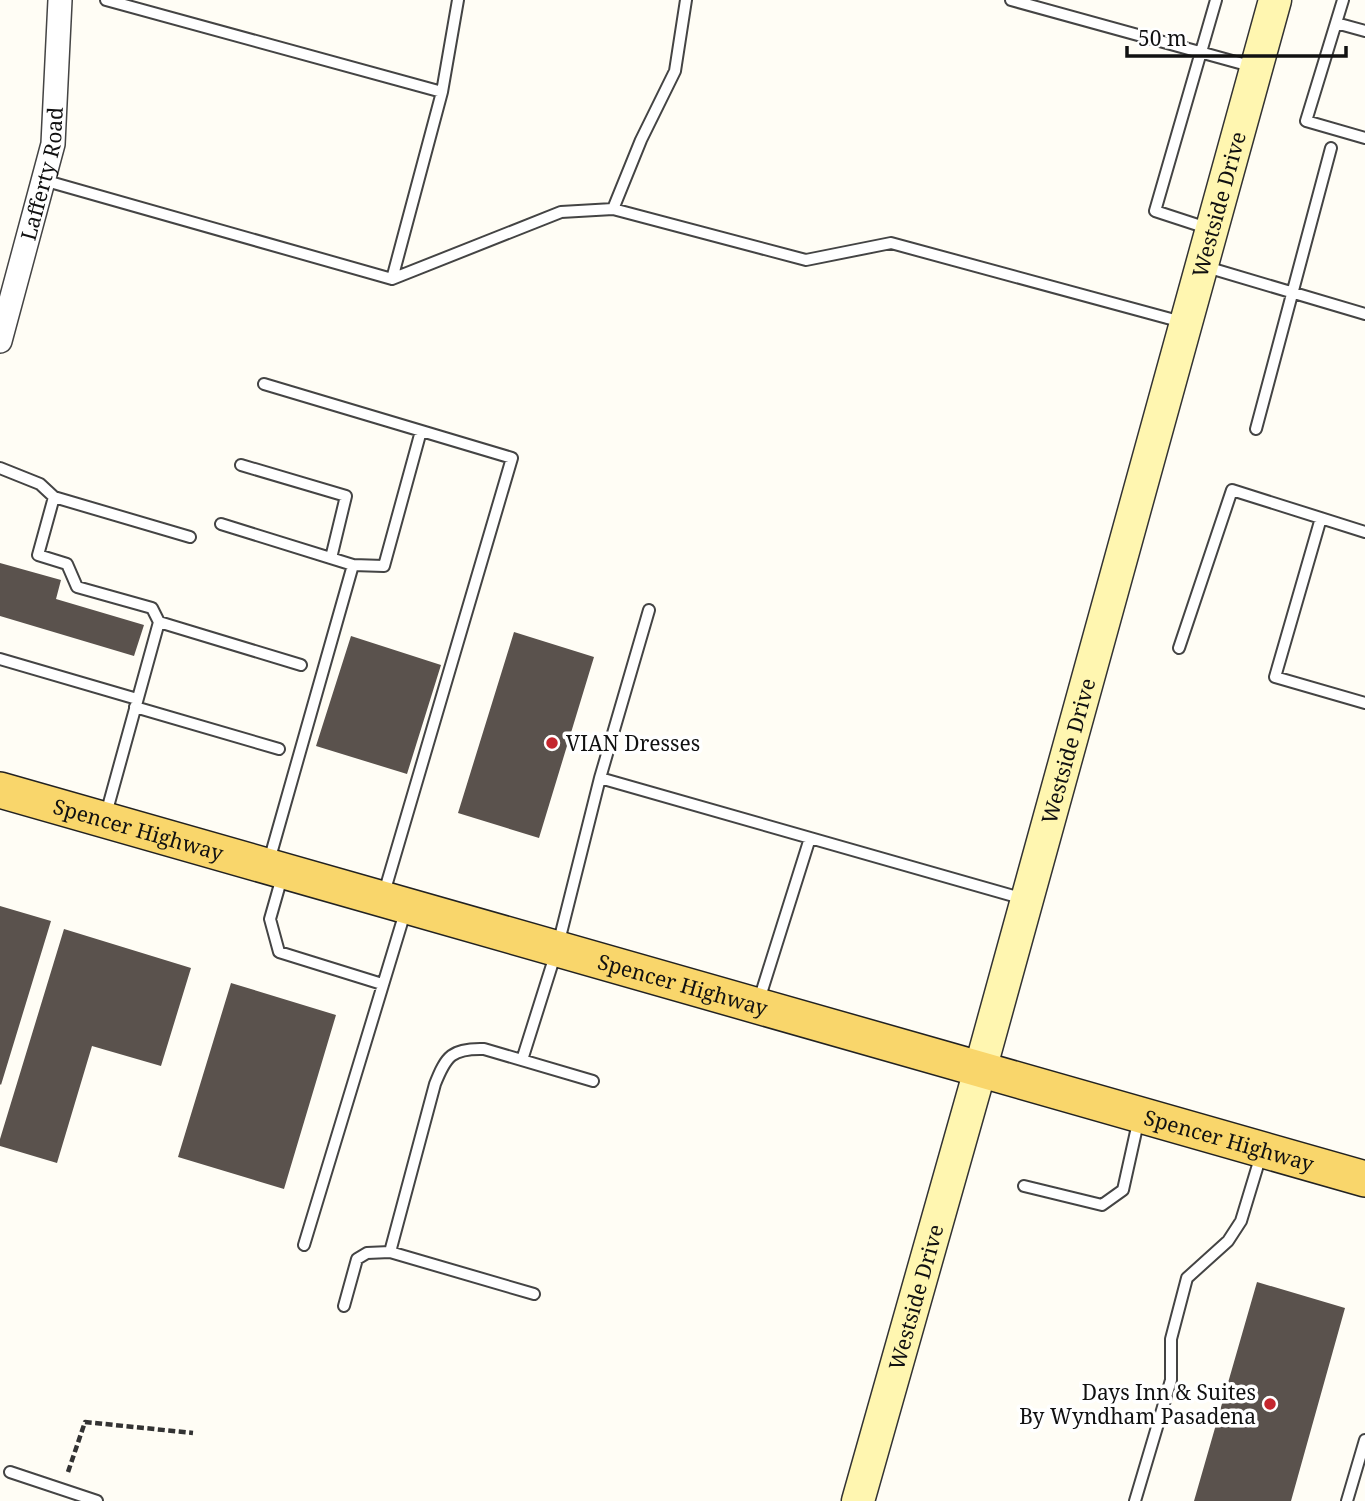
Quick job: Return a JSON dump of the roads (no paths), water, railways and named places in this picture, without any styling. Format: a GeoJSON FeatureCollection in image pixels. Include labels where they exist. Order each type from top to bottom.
{"type":"FeatureCollection","features":[{"type":"Feature","properties":{"kind":"main road","name":"Spencer Highway"},"geometry":{"type":"LineString","coordinates":[[0,790],[1365,1179]]}},
{"type":"Feature","properties":{"kind":"street","name":"Lafferty Road"},"geometry":{"type":"LineString","coordinates":[[0,341],[5,306],[53,144],[60,0]]}},
{"type":"Feature","properties":{"kind":"street","name":"Westside Drive"},"geometry":{"type":"LineString","coordinates":[[858,1501],[980,1070],[1275,0]]}},
{"type":"Feature","properties":{"kind":"lane"},"geometry":{"type":"LineString","coordinates":[[106,0],[442,92]]}},
{"type":"Feature","properties":{"kind":"lane"},"geometry":{"type":"LineString","coordinates":[[392,279],[442,92],[458,0]]}},
{"type":"Feature","properties":{"kind":"lane"},"geometry":{"type":"LineString","coordinates":[[613,209],[640,140],[675,71],[686,0]]}},
{"type":"Feature","properties":{"kind":"lane"},"geometry":{"type":"LineString","coordinates":[[1011,0],[1256,68]]}},
{"type":"Feature","properties":{"kind":"lane"},"geometry":{"type":"LineString","coordinates":[[1212,230],[1155,211],[1216,0]]}},
{"type":"Feature","properties":{"kind":"lane"},"geometry":{"type":"LineString","coordinates":[[1343,0],[1306,121],[1365,138]]}},
{"type":"Feature","properties":{"kind":"lane"},"geometry":{"type":"LineString","coordinates":[[1336,23],[1365,31]]}},
{"type":"Feature","properties":{"kind":"lane"},"geometry":{"type":"LineString","coordinates":[[1256,429],[1331,148]]}},
{"type":"Feature","properties":{"kind":"lane"},"geometry":{"type":"LineString","coordinates":[[43,180],[392,279],[561,212],[613,209],[806,260],[891,243],[1185,322]]}},
{"type":"Feature","properties":{"kind":"lane"},"geometry":{"type":"LineString","coordinates":[[1202,266],[1365,314]]}},
{"type":"Feature","properties":{"kind":"lane"},"geometry":{"type":"LineString","coordinates":[[264,384],[512,458],[395,903],[382,984],[304,1245]]}},
{"type":"Feature","properties":{"kind":"lane"},"geometry":{"type":"LineString","coordinates":[[221,524],[353,565],[384,566],[421,431]]}},
{"type":"Feature","properties":{"kind":"lane"},"geometry":{"type":"LineString","coordinates":[[241,465],[346,496],[331,558]]}},
{"type":"Feature","properties":{"kind":"lane"},"geometry":{"type":"LineString","coordinates":[[0,468],[40,484],[54,497],[190,537]]}},
{"type":"Feature","properties":{"kind":"lane"},"geometry":{"type":"LineString","coordinates":[[1179,648],[1233,490],[1365,532]]}},
{"type":"Feature","properties":{"kind":"lane"},"geometry":{"type":"LineString","coordinates":[[54,497],[38,555],[67,564],[77,587],[152,608],[159,622],[104,820]]}},
{"type":"Feature","properties":{"kind":"lane"},"geometry":{"type":"LineString","coordinates":[[1321,518],[1275,677],[1365,703]]}},
{"type":"Feature","properties":{"kind":"lane"},"geometry":{"type":"LineString","coordinates":[[353,565],[276,869],[270,919],[279,952],[382,984]]}},
{"type":"Feature","properties":{"kind":"lane"},"geometry":{"type":"LineString","coordinates":[[522,1060],[557,949],[600,778],[649,610]]}},
{"type":"Feature","properties":{"kind":"lane"},"geometry":{"type":"LineString","coordinates":[[159,622],[301,665]]}},
{"type":"Feature","properties":{"kind":"lane"},"geometry":{"type":"LineString","coordinates":[[0,659],[279,749]]}},
{"type":"Feature","properties":{"kind":"lane"},"geometry":{"type":"LineString","coordinates":[[600,778],[1027,899]]}},
{"type":"Feature","properties":{"kind":"lane"},"geometry":{"type":"LineString","coordinates":[[757,1006],[810,838]]}},
{"type":"Feature","properties":{"kind":"lane"},"geometry":{"type":"LineString","coordinates":[[390,1252],[435,1084],[450,1055],[467,1049],[484,1049],[593,1081]]}},
{"type":"Feature","properties":{"kind":"lane"},"geometry":{"type":"LineString","coordinates":[[1024,1186],[1101,1205],[1123,1190],[1140,1115]]}},
{"type":"Feature","properties":{"kind":"lane"},"geometry":{"type":"LineString","coordinates":[[1135,1501],[1171,1380],[1171,1339],[1187,1278],[1228,1241],[1241,1222],[1262,1150]]}},
{"type":"Feature","properties":{"kind":"lane"},"geometry":{"type":"LineString","coordinates":[[344,1306],[358,1259],[367,1253],[390,1252],[534,1294]]}},
{"type":"Feature","properties":{"kind":"lane"},"geometry":{"type":"LineString","coordinates":[[1347,1501],[1365,1440]]}},
{"type":"Feature","properties":{"kind":"lane"},"geometry":{"type":"LineString","coordinates":[[10,1472],[97,1501]]}},
{"type":"Feature","properties":{"kind":"place","name":"VIAN Dresses"},"geometry":{"type":"Point","coordinates":[552,743]}},
{"type":"Feature","properties":{"kind":"place","name":"Days Inn & Suites By Wyndham Pasadena"},"geometry":{"type":"Point","coordinates":[1270,1404]}}]}
